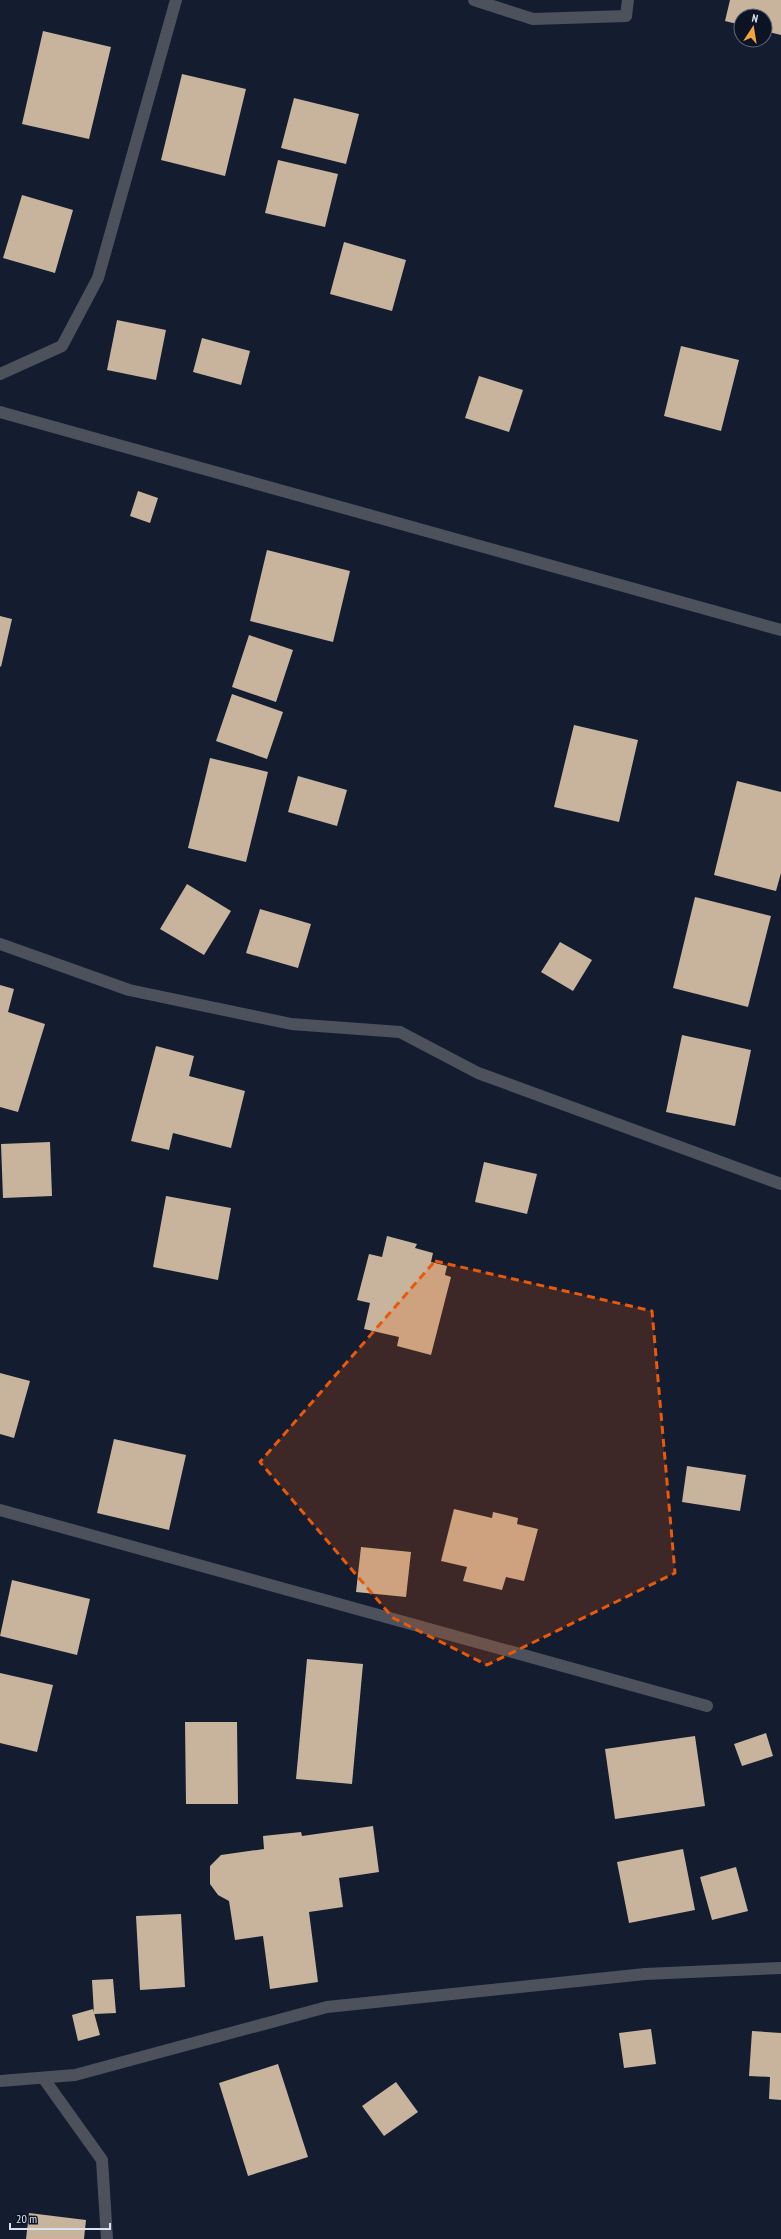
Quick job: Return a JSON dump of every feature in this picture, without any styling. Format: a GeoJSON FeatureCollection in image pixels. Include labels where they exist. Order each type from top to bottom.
{"type":"FeatureCollection","features":[{"type":"Feature","properties":{"kind":"street"},"geometry":{"type":"LineString","coordinates":[[0,374],[62,346],[98,278],[176,0]]}},
{"type":"Feature","properties":{"kind":"street"},"geometry":{"type":"LineString","coordinates":[[474,0],[533,19],[626,16],[628,0]]}},
{"type":"Feature","properties":{"kind":"street"},"geometry":{"type":"LineString","coordinates":[[0,412],[781,630]]}},
{"type":"Feature","properties":{"kind":"street"},"geometry":{"type":"LineString","coordinates":[[0,944],[129,990],[291,1024],[400,1032],[478,1073],[781,1184]]}},
{"type":"Feature","properties":{"kind":"street"},"geometry":{"type":"LineString","coordinates":[[0,1510],[707,1706]]}},
{"type":"Feature","properties":{"kind":"street"},"geometry":{"type":"LineString","coordinates":[[0,2081],[44,2079],[75,2075],[326,2008],[645,1974],[781,1968]]}},
{"type":"Feature","properties":{"kind":"street"},"geometry":{"type":"LineString","coordinates":[[44,2079],[102,2160],[107,2239]]}},
{"type":"Feature","properties":{"kind":"highlighted area"},"geometry":{"type":"Polygon","coordinates":[[[435,1261],[652,1311],[675,1573],[487,1665],[393,1618],[260,1462],[435,1261]]]}},
{"type":"Feature","properties":{"kind":"building"},"geometry":{"type":"Polygon","coordinates":[[[730,0],[781,0],[781,35],[773,33],[773,8],[733,8],[733,23],[725,21],[730,0]]]}},
{"type":"Feature","properties":{"kind":"building"},"geometry":{"type":"Polygon","coordinates":[[[43,31],[111,47],[89,139],[22,124],[43,31]]]}},
{"type":"Feature","properties":{"kind":"building"},"geometry":{"type":"Polygon","coordinates":[[[182,74],[246,89],[225,176],[161,160],[182,74]]]}},
{"type":"Feature","properties":{"kind":"building"},"geometry":{"type":"Polygon","coordinates":[[[294,98],[359,114],[346,164],[281,148],[294,98]]]}},
{"type":"Feature","properties":{"kind":"building"},"geometry":{"type":"Polygon","coordinates":[[[278,160],[338,174],[325,227],[265,213],[278,160]]]}},
{"type":"Feature","properties":{"kind":"building"},"geometry":{"type":"Polygon","coordinates":[[[22,195],[73,210],[55,273],[3,258],[22,195]]]}},
{"type":"Feature","properties":{"kind":"building"},"geometry":{"type":"Polygon","coordinates":[[[344,242],[406,260],[392,311],[330,294],[344,242]]]}},
{"type":"Feature","properties":{"kind":"building"},"geometry":{"type":"Polygon","coordinates":[[[117,320],[166,330],[156,380],[107,370],[117,320]]]}},
{"type":"Feature","properties":{"kind":"building"},"geometry":{"type":"Polygon","coordinates":[[[202,338],[250,351],[241,385],[193,372],[202,338]]]}},
{"type":"Feature","properties":{"kind":"building"},"geometry":{"type":"Polygon","coordinates":[[[681,346],[739,360],[721,431],[664,416],[681,346]]]}},
{"type":"Feature","properties":{"kind":"building"},"geometry":{"type":"Polygon","coordinates":[[[479,376],[523,390],[509,432],[465,418],[479,376]]]}},
{"type":"Feature","properties":{"kind":"building"},"geometry":{"type":"Polygon","coordinates":[[[138,491],[158,498],[150,523],[130,516],[138,491]]]}},
{"type":"Feature","properties":{"kind":"building"},"geometry":{"type":"Polygon","coordinates":[[[267,550],[350,571],[333,642],[250,621],[267,550]]]}},
{"type":"Feature","properties":{"kind":"building"},"geometry":{"type":"Polygon","coordinates":[[[0,616],[12,619],[1,667],[0,666],[0,616]]]}},
{"type":"Feature","properties":{"kind":"building"},"geometry":{"type":"Polygon","coordinates":[[[249,635],[293,650],[276,702],[232,687],[249,635]]]}},
{"type":"Feature","properties":{"kind":"building"},"geometry":{"type":"Polygon","coordinates":[[[232,694],[283,712],[267,759],[216,741],[232,694]]]}},
{"type":"Feature","properties":{"kind":"building"},"geometry":{"type":"Polygon","coordinates":[[[574,725],[638,740],[619,822],[554,807],[574,725]]]}},
{"type":"Feature","properties":{"kind":"building"},"geometry":{"type":"Polygon","coordinates":[[[210,758],[268,772],[246,862],[188,848],[210,758]]]}},
{"type":"Feature","properties":{"kind":"building"},"geometry":{"type":"Polygon","coordinates":[[[298,776],[347,790],[337,826],[288,812],[298,776]]]}},
{"type":"Feature","properties":{"kind":"building"},"geometry":{"type":"Polygon","coordinates":[[[737,781],[781,792],[781,873],[776,891],[714,875],[737,781]]]}},
{"type":"Feature","properties":{"kind":"building"},"geometry":{"type":"Polygon","coordinates":[[[187,884],[231,911],[204,955],[160,929],[187,884]]]}},
{"type":"Feature","properties":{"kind":"building"},"geometry":{"type":"Polygon","coordinates":[[[695,897],[771,916],[748,1007],[673,988],[695,897]]]}},
{"type":"Feature","properties":{"kind":"building"},"geometry":{"type":"Polygon","coordinates":[[[260,909],[311,924],[298,968],[246,953],[260,909]]]}},
{"type":"Feature","properties":{"kind":"building"},"geometry":{"type":"Polygon","coordinates":[[[560,942],[592,960],[573,991],[541,972],[560,942]]]}},
{"type":"Feature","properties":{"kind":"building"},"geometry":{"type":"Polygon","coordinates":[[[0,985],[14,989],[8,1012],[45,1024],[18,1112],[0,1107],[0,985]]]}},
{"type":"Feature","properties":{"kind":"building"},"geometry":{"type":"Polygon","coordinates":[[[682,1035],[751,1050],[735,1126],[666,1112],[682,1035]]]}},
{"type":"Feature","properties":{"kind":"building"},"geometry":{"type":"Polygon","coordinates":[[[156,1046],[194,1056],[189,1076],[245,1091],[231,1148],[173,1133],[169,1150],[131,1141],[156,1046]]]}},
{"type":"Feature","properties":{"kind":"building"},"geometry":{"type":"Polygon","coordinates":[[[50,1142],[52,1196],[3,1198],[1,1144],[50,1142]]]}},
{"type":"Feature","properties":{"kind":"building"},"geometry":{"type":"Polygon","coordinates":[[[484,1162],[537,1174],[527,1214],[475,1202],[484,1162]]]}},
{"type":"Feature","properties":{"kind":"building"},"geometry":{"type":"Polygon","coordinates":[[[166,1196],[231,1208],[218,1280],[153,1267],[166,1196]]]}},
{"type":"Feature","properties":{"kind":"building"},"geometry":{"type":"Polygon","coordinates":[[[387,1236],[417,1244],[415,1248],[433,1253],[431,1262],[447,1266],[445,1275],[451,1277],[431,1355],[397,1346],[399,1337],[364,1329],[370,1303],[357,1300],[369,1254],[382,1257],[387,1236]]]}},
{"type":"Feature","properties":{"kind":"building"},"geometry":{"type":"Polygon","coordinates":[[[0,1373],[30,1381],[14,1438],[0,1434],[0,1373]]]}},
{"type":"Feature","properties":{"kind":"building"},"geometry":{"type":"Polygon","coordinates":[[[114,1439],[186,1455],[169,1530],[97,1513],[114,1439]]]}},
{"type":"Feature","properties":{"kind":"building"},"geometry":{"type":"Polygon","coordinates":[[[687,1466],[746,1475],[740,1511],[682,1502],[687,1466]]]}},
{"type":"Feature","properties":{"kind":"building"},"geometry":{"type":"Polygon","coordinates":[[[454,1509],[492,1518],[493,1512],[518,1518],[517,1524],[538,1529],[524,1581],[506,1577],[502,1590],[463,1581],[467,1567],[441,1561],[454,1509]]]}},
{"type":"Feature","properties":{"kind":"building"},"geometry":{"type":"Polygon","coordinates":[[[361,1547],[411,1552],[406,1597],[356,1592],[361,1547]]]}},
{"type":"Feature","properties":{"kind":"building"},"geometry":{"type":"Polygon","coordinates":[[[12,1580],[90,1599],[77,1655],[0,1636],[12,1580]]]}},
{"type":"Feature","properties":{"kind":"building"},"geometry":{"type":"Polygon","coordinates":[[[307,1659],[363,1664],[352,1784],[296,1779],[307,1659]]]}},
{"type":"Feature","properties":{"kind":"building"},"geometry":{"type":"Polygon","coordinates":[[[0,1673],[53,1685],[37,1752],[0,1743],[0,1673]]]}},
{"type":"Feature","properties":{"kind":"building"},"geometry":{"type":"Polygon","coordinates":[[[185,1722],[237,1722],[238,1804],[186,1804],[185,1722]]]}},
{"type":"Feature","properties":{"kind":"building"},"geometry":{"type":"Polygon","coordinates":[[[766,1733],[773,1756],[742,1766],[734,1744],[766,1733]]]}},
{"type":"Feature","properties":{"kind":"building"},"geometry":{"type":"Polygon","coordinates":[[[695,1736],[705,1806],[615,1819],[605,1749],[695,1736]]]}},
{"type":"Feature","properties":{"kind":"building"},"geometry":{"type":"Polygon","coordinates":[[[373,1826],[379,1872],[339,1878],[343,1907],[309,1912],[318,1982],[270,1989],[263,1936],[235,1940],[229,1901],[218,1895],[210,1884],[210,1866],[221,1855],[264,1849],[263,1836],[301,1832],[302,1836],[373,1826]]]}},
{"type":"Feature","properties":{"kind":"building"},"geometry":{"type":"Polygon","coordinates":[[[683,1849],[695,1910],[629,1923],[617,1862],[683,1849]]]}},
{"type":"Feature","properties":{"kind":"building"},"geometry":{"type":"Polygon","coordinates":[[[736,1867],[748,1911],[712,1920],[700,1877],[736,1867]]]}},
{"type":"Feature","properties":{"kind":"building"},"geometry":{"type":"Polygon","coordinates":[[[181,1914],[185,1987],[140,1990],[136,1916],[181,1914]]]}},
{"type":"Feature","properties":{"kind":"building"},"geometry":{"type":"Polygon","coordinates":[[[113,1979],[116,2013],[94,2014],[92,1980],[113,1979]]]}},
{"type":"Feature","properties":{"kind":"building"},"geometry":{"type":"Polygon","coordinates":[[[93,2009],[100,2035],[78,2041],[72,2015],[93,2009]]]}},
{"type":"Feature","properties":{"kind":"building"},"geometry":{"type":"Polygon","coordinates":[[[651,2029],[656,2064],[624,2068],[619,2033],[651,2029]]]}},
{"type":"Feature","properties":{"kind":"building"},"geometry":{"type":"Polygon","coordinates":[[[752,2031],[781,2033],[781,2100],[769,2099],[770,2077],[749,2076],[752,2031]]]}},
{"type":"Feature","properties":{"kind":"building"},"geometry":{"type":"Polygon","coordinates":[[[278,2064],[308,2157],[248,2176],[219,2083],[278,2064]]]}},
{"type":"Feature","properties":{"kind":"building"},"geometry":{"type":"Polygon","coordinates":[[[396,2082],[418,2112],[384,2136],[362,2106],[396,2082]]]}},
{"type":"Feature","properties":{"kind":"building"},"geometry":{"type":"Polygon","coordinates":[[[29,2213],[86,2220],[84,2239],[26,2239],[29,2213]]]}}]}
